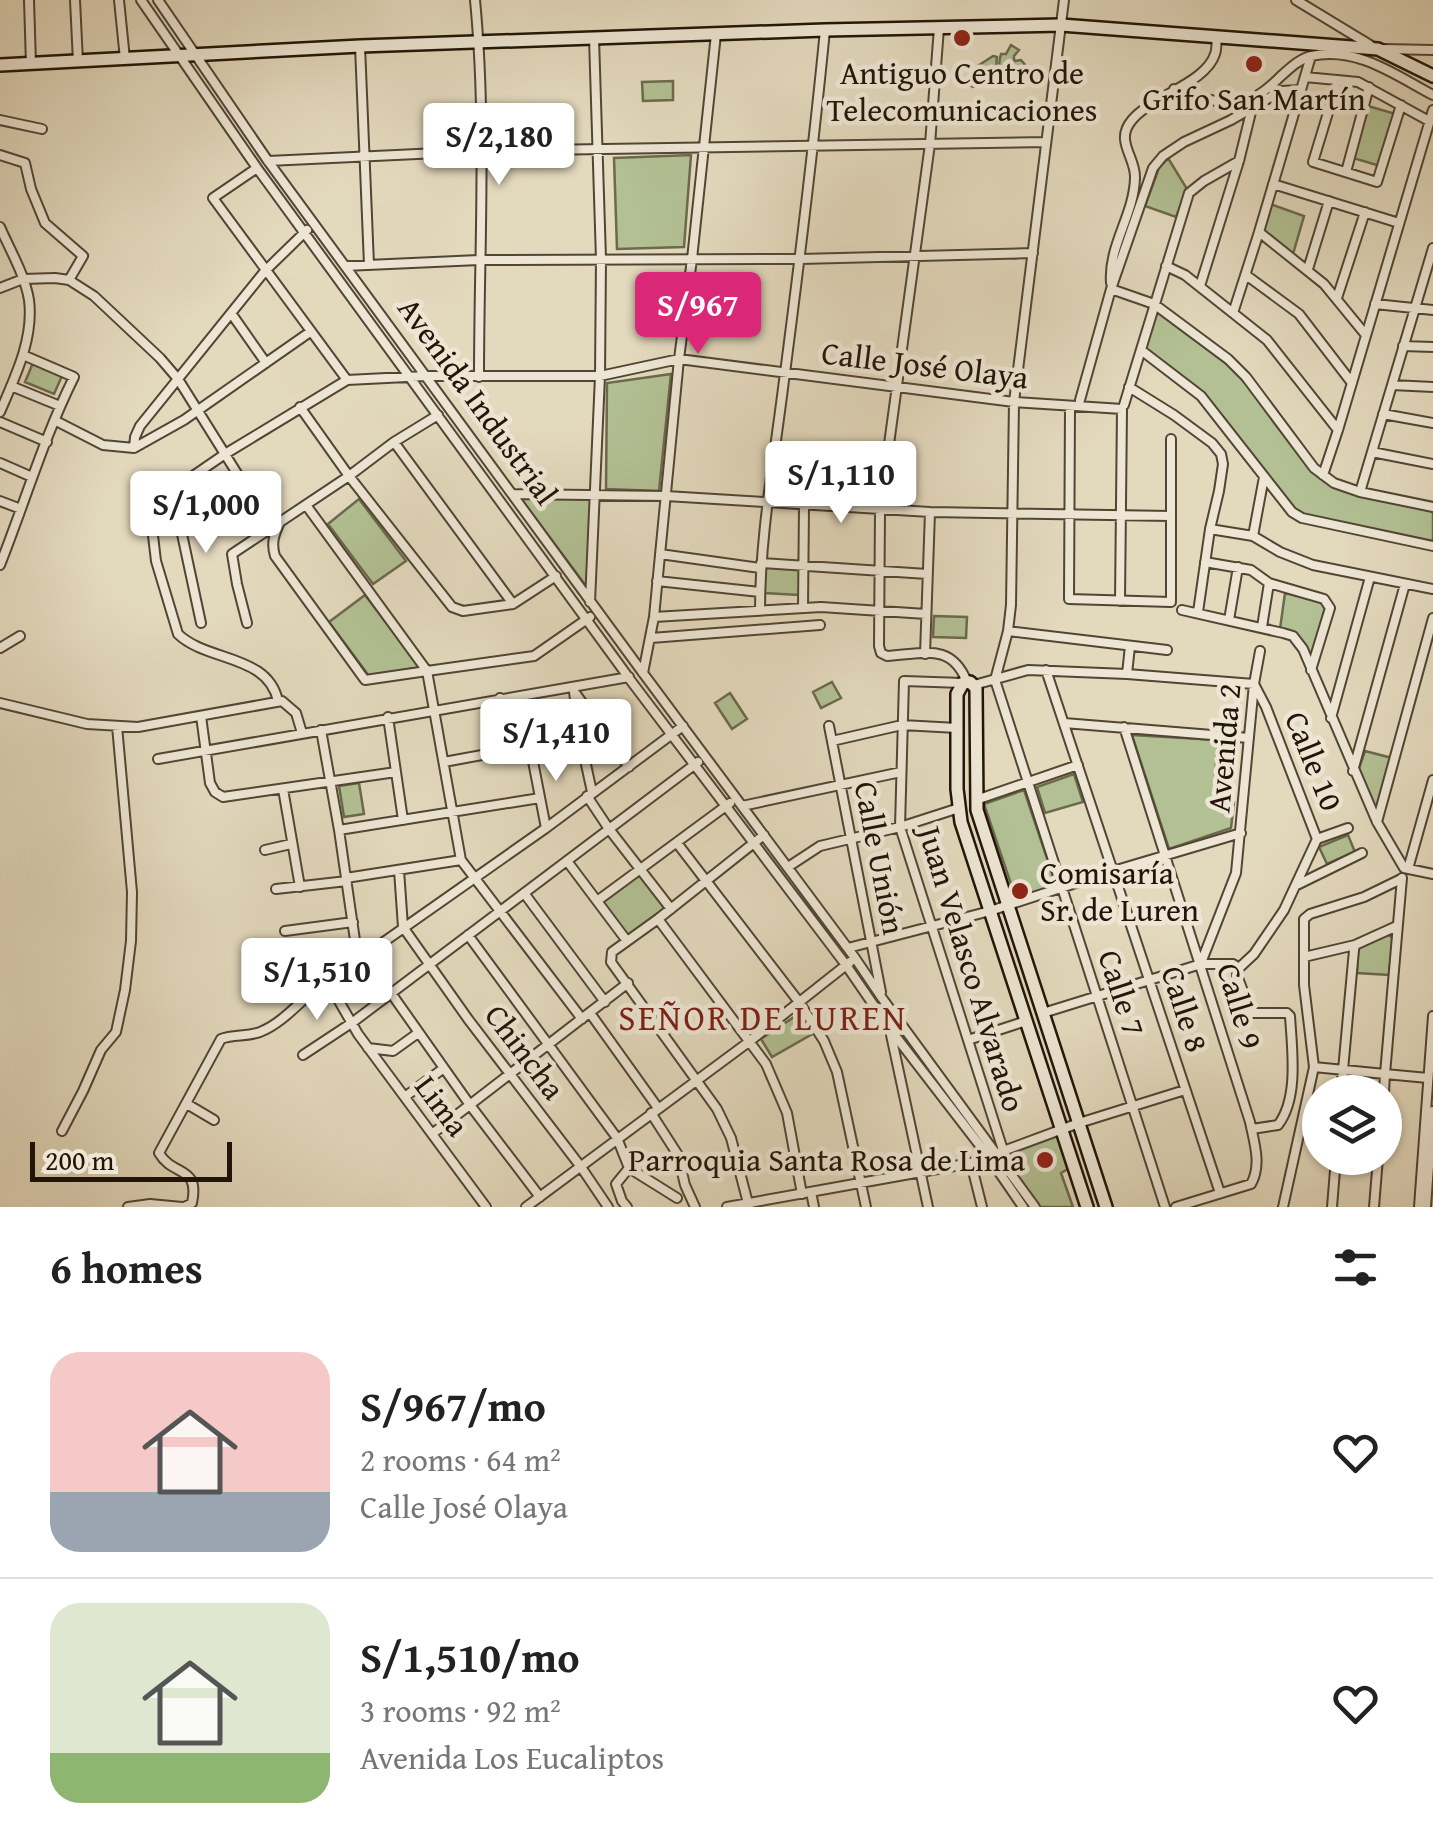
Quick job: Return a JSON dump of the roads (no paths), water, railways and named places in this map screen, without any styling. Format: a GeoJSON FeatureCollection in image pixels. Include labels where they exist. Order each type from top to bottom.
{"type":"FeatureCollection","features":[{"type":"Feature","properties":{"kind":"main road"},"geometry":{"type":"LineString","coordinates":[[0,65],[360,46],[1060,25],[1378,50],[1433,76]]}},
{"type":"Feature","properties":{"kind":"main road"},"geometry":{"type":"LineString","coordinates":[[1087,1207],[961,822],[957,694],[968,683],[976,688],[976,800],[1106,1207]]}},
{"type":"Feature","properties":{"kind":"street"},"geometry":{"type":"LineString","coordinates":[[29,0],[32,64]]}},
{"type":"Feature","properties":{"kind":"street"},"geometry":{"type":"LineString","coordinates":[[74,0],[78,62]]}},
{"type":"Feature","properties":{"kind":"street"},"geometry":{"type":"LineString","coordinates":[[120,0],[125,59]]}},
{"type":"Feature","properties":{"kind":"street"},"geometry":{"type":"LineString","coordinates":[[141,0],[256,168],[629,677],[890,1029],[996,1153],[1035,1207]]}},
{"type":"Feature","properties":{"kind":"street","name":"Avenida Industrial"},"geometry":{"type":"LineString","coordinates":[[158,0],[268,161],[848,948],[944,1092]]}},
{"type":"Feature","properties":{"kind":"street"},"geometry":{"type":"LineString","coordinates":[[475,0],[479,42],[480,377]]}},
{"type":"Feature","properties":{"kind":"street"},"geometry":{"type":"LineString","coordinates":[[995,680],[1008,631],[1013,556],[1014,402],[1064,0]]}},
{"type":"Feature","properties":{"kind":"street"},"geometry":{"type":"LineString","coordinates":[[1296,0],[1378,50],[1433,50]]}},
{"type":"Feature","properties":{"kind":"street"},"geometry":{"type":"LineString","coordinates":[[938,28],[930,144],[880,510],[879,646],[883,655],[950,656],[968,683],[1028,670]]}},
{"type":"Feature","properties":{"kind":"street"},"geometry":{"type":"LineString","coordinates":[[760,610],[767,502],[826,30]]}},
{"type":"Feature","properties":{"kind":"street"},"geometry":{"type":"LineString","coordinates":[[158,759],[643,674],[654,617],[716,34]]}},
{"type":"Feature","properties":{"kind":"street"},"geometry":{"type":"LineString","coordinates":[[590,602],[601,259],[594,38]]}},
{"type":"Feature","properties":{"kind":"street"},"geometry":{"type":"LineString","coordinates":[[1112,290],[1110,268],[1132,202],[1136,174],[1126,151],[1126,129],[1141,111],[1204,71],[1215,56],[1217,38]]}},
{"type":"Feature","properties":{"kind":"street"},"geometry":{"type":"LineString","coordinates":[[360,46],[369,265]]}},
{"type":"Feature","properties":{"kind":"street"},"geometry":{"type":"LineString","coordinates":[[1174,89],[1194,96],[1244,102],[1266,90],[1295,63],[1311,56],[1363,58],[1433,95]]}},
{"type":"Feature","properties":{"kind":"street"},"geometry":{"type":"LineString","coordinates":[[1233,312],[1311,56]]}},
{"type":"Feature","properties":{"kind":"street"},"geometry":{"type":"LineString","coordinates":[[1305,77],[1358,82],[1429,121]]}},
{"type":"Feature","properties":{"kind":"street"},"geometry":{"type":"LineString","coordinates":[[1338,80],[1313,162],[1377,182],[1401,105]]}},
{"type":"Feature","properties":{"kind":"street"},"geometry":{"type":"LineString","coordinates":[[1346,172],[1368,87]]}},
{"type":"Feature","properties":{"kind":"street"},"geometry":{"type":"LineString","coordinates":[[1080,400],[1153,168],[1184,142],[1281,91],[1302,90]]}},
{"type":"Feature","properties":{"kind":"street"},"geometry":{"type":"LineString","coordinates":[[1200,286],[1252,108]]}},
{"type":"Feature","properties":{"kind":"street"},"geometry":{"type":"LineString","coordinates":[[1323,475],[1433,110]]}},
{"type":"Feature","properties":{"kind":"street"},"geometry":{"type":"LineString","coordinates":[[0,120],[42,129]]}},
{"type":"Feature","properties":{"kind":"street"},"geometry":{"type":"LineString","coordinates":[[268,161],[480,151],[1046,142]]}},
{"type":"Feature","properties":{"kind":"street"},"geometry":{"type":"LineString","coordinates":[[0,156],[26,163],[45,223],[84,256],[69,280]]}},
{"type":"Feature","properties":{"kind":"street"},"geometry":{"type":"LineString","coordinates":[[1120,601],[1123,407],[1128,387],[1189,193],[1239,161]]}},
{"type":"Feature","properties":{"kind":"street"},"geometry":{"type":"LineString","coordinates":[[202,623],[173,492],[225,454],[346,380],[213,198],[256,168]]}},
{"type":"Feature","properties":{"kind":"street"},"geometry":{"type":"LineString","coordinates":[[1224,169],[1234,178]]}},
{"type":"Feature","properties":{"kind":"street"},"geometry":{"type":"LineString","coordinates":[[1273,184],[1399,222]]}},
{"type":"Feature","properties":{"kind":"street"},"geometry":{"type":"LineString","coordinates":[[1308,269],[1328,201]]}},
{"type":"Feature","properties":{"kind":"street"},"geometry":{"type":"LineString","coordinates":[[1337,298],[1365,212]]}},
{"type":"Feature","properties":{"kind":"street"},"geometry":{"type":"LineString","coordinates":[[134,448],[140,426],[231,313],[265,271],[315,224]]}},
{"type":"Feature","properties":{"kind":"street"},"geometry":{"type":"LineString","coordinates":[[0,227],[28,296],[30,325],[23,355],[0,412]]}},
{"type":"Feature","properties":{"kind":"street"},"geometry":{"type":"LineString","coordinates":[[1260,232],[1308,269],[1365,334]]}},
{"type":"Feature","properties":{"kind":"street"},"geometry":{"type":"LineString","coordinates":[[1360,492],[1433,248]]}},
{"type":"Feature","properties":{"kind":"street"},"geometry":{"type":"LineString","coordinates":[[346,266],[480,260],[800,259],[1034,253]]}},
{"type":"Feature","properties":{"kind":"street"},"geometry":{"type":"LineString","coordinates":[[1166,266],[1185,275],[1267,340],[1338,430]]}},
{"type":"Feature","properties":{"kind":"street"},"geometry":{"type":"LineString","coordinates":[[1246,275],[1299,314],[1352,383]]}},
{"type":"Feature","properties":{"kind":"street"},"geometry":{"type":"LineString","coordinates":[[0,288],[23,280],[69,280],[94,296],[178,379],[242,483],[241,488],[192,523]]}},
{"type":"Feature","properties":{"kind":"street"},"geometry":{"type":"LineString","coordinates":[[1112,290],[1154,304],[1228,360],[1246,377],[1314,468],[1334,484],[1433,507]]}},
{"type":"Feature","properties":{"kind":"street"},"geometry":{"type":"LineString","coordinates":[[1375,304],[1433,310]]}},
{"type":"Feature","properties":{"kind":"street"},"geometry":{"type":"LineString","coordinates":[[231,313],[266,362]]}},
{"type":"Feature","properties":{"kind":"street"},"geometry":{"type":"LineString","coordinates":[[56,421],[103,445],[134,448],[176,425],[310,332]]}},
{"type":"Feature","properties":{"kind":"street"},"geometry":{"type":"LineString","coordinates":[[1404,346],[1433,347]]}},
{"type":"Feature","properties":{"kind":"street"},"geometry":{"type":"LineString","coordinates":[[1141,350],[1201,396],[1292,512],[1321,524],[1433,546]]}},
{"type":"Feature","properties":{"kind":"street"},"geometry":{"type":"LineString","coordinates":[[0,566],[4,542],[74,377],[23,355]]}},
{"type":"Feature","properties":{"kind":"street","name":"Calle José Olaya"},"geometry":{"type":"LineString","coordinates":[[346,380],[409,376],[600,376],[679,359],[1014,402],[1123,407]]}},
{"type":"Feature","properties":{"kind":"street"},"geometry":{"type":"LineString","coordinates":[[1392,385],[1433,387]]}},
{"type":"Feature","properties":{"kind":"street"},"geometry":{"type":"LineString","coordinates":[[12,386],[60,406]]}},
{"type":"Feature","properties":{"kind":"street"},"geometry":{"type":"LineString","coordinates":[[1128,387],[1174,415],[1212,443],[1220,454],[1220,491],[1210,529],[1198,612]]}},
{"type":"Feature","properties":{"kind":"street"},"geometry":{"type":"LineString","coordinates":[[300,407],[348,476],[452,607],[463,611],[513,604],[556,576]]}},
{"type":"Feature","properties":{"kind":"street"},"geometry":{"type":"LineString","coordinates":[[1070,407],[1069,598],[1171,602],[1174,415]]}},
{"type":"Feature","properties":{"kind":"street"},"geometry":{"type":"LineString","coordinates":[[232,554],[438,414]]}},
{"type":"Feature","properties":{"kind":"street"},"geometry":{"type":"LineString","coordinates":[[1383,414],[1433,423]]}},
{"type":"Feature","properties":{"kind":"street"},"geometry":{"type":"LineString","coordinates":[[0,422],[46,442]]}},
{"type":"Feature","properties":{"kind":"street"},"geometry":{"type":"LineString","coordinates":[[1220,454],[1234,438]]}},
{"type":"Feature","properties":{"kind":"street"},"geometry":{"type":"LineString","coordinates":[[394,442],[513,604]]}},
{"type":"Feature","properties":{"kind":"street"},"geometry":{"type":"LineString","coordinates":[[1372,452],[1433,464]]}},
{"type":"Feature","properties":{"kind":"street"},"geometry":{"type":"LineString","coordinates":[[0,462],[32,477]]}},
{"type":"Feature","properties":{"kind":"street"},"geometry":{"type":"LineString","coordinates":[[1254,536],[1264,477]]}},
{"type":"Feature","properties":{"kind":"street"},"geometry":{"type":"LineString","coordinates":[[512,494],[666,496],[930,512],[1171,516]]}},
{"type":"Feature","properties":{"kind":"street"},"geometry":{"type":"LineString","coordinates":[[0,501],[21,509]]}},
{"type":"Feature","properties":{"kind":"street"},"geometry":{"type":"LineString","coordinates":[[306,505],[427,672],[462,860],[582,1019]]}},
{"type":"Feature","properties":{"kind":"street"},"geometry":{"type":"LineString","coordinates":[[802,608],[804,506]]}},
{"type":"Feature","properties":{"kind":"street"},"geometry":{"type":"LineString","coordinates":[[925,654],[930,512]]}},
{"type":"Feature","properties":{"kind":"street"},"geometry":{"type":"LineString","coordinates":[[280,522],[273,536],[275,556],[366,680],[534,656],[599,613]]}},
{"type":"Feature","properties":{"kind":"street"},"geometry":{"type":"LineString","coordinates":[[152,526],[156,561],[178,634],[186,642],[260,673],[271,682],[278,701]]}},
{"type":"Feature","properties":{"kind":"street"},"geometry":{"type":"LineString","coordinates":[[1210,529],[1254,536],[1297,560],[1433,589]]}},
{"type":"Feature","properties":{"kind":"street"},"geometry":{"type":"LineString","coordinates":[[230,541],[247,622]]}},
{"type":"Feature","properties":{"kind":"street"},"geometry":{"type":"LineString","coordinates":[[660,554],[761,565],[927,574]]}},
{"type":"Feature","properties":{"kind":"street"},"geometry":{"type":"LineString","coordinates":[[1205,562],[1250,570],[1269,583],[1328,603],[1330,608],[1311,670]]}},
{"type":"Feature","properties":{"kind":"street"},"geometry":{"type":"LineString","coordinates":[[1230,620],[1238,567]]}},
{"type":"Feature","properties":{"kind":"street"},"geometry":{"type":"LineString","coordinates":[[1331,718],[1370,577]]}},
{"type":"Feature","properties":{"kind":"street"},"geometry":{"type":"LineString","coordinates":[[657,581],[760,592]]}},
{"type":"Feature","properties":{"kind":"street"},"geometry":{"type":"LineString","coordinates":[[1262,627],[1269,583]]}},
{"type":"Feature","properties":{"kind":"street"},"geometry":{"type":"LineString","coordinates":[[1353,771],[1404,584]]}},
{"type":"Feature","properties":{"kind":"street"},"geometry":{"type":"LineString","coordinates":[[654,617],[821,607],[926,614]]}},
{"type":"Feature","properties":{"kind":"street"},"geometry":{"type":"LineString","coordinates":[[1182,610],[1293,636],[1377,822],[1406,869],[1433,874]]}},
{"type":"Feature","properties":{"kind":"street"},"geometry":{"type":"LineString","coordinates":[[1377,822],[1433,618]]}},
{"type":"Feature","properties":{"kind":"street"},"geometry":{"type":"LineString","coordinates":[[651,638],[820,625]]}},
{"type":"Feature","properties":{"kind":"street"},"geometry":{"type":"LineString","coordinates":[[1008,631],[1168,650]]}},
{"type":"Feature","properties":{"kind":"street"},"geometry":{"type":"LineString","coordinates":[[0,648],[20,636]]}},
{"type":"Feature","properties":{"kind":"street"},"geometry":{"type":"LineString","coordinates":[[1127,674],[1130,646]]}},
{"type":"Feature","properties":{"kind":"street","name":"Avenida 2"},"geometry":{"type":"LineString","coordinates":[[1200,964],[1236,874],[1260,651]]}},
{"type":"Feature","properties":{"kind":"street"},"geometry":{"type":"LineString","coordinates":[[1000,664],[1028,670],[1254,684]]}},
{"type":"Feature","properties":{"kind":"street","name":"Calle 8"},"geometry":{"type":"LineString","coordinates":[[1046,670],[1220,1193]]}},
{"type":"Feature","properties":{"kind":"street"},"geometry":{"type":"LineString","coordinates":[[1418,675],[1433,679]]}},
{"type":"Feature","properties":{"kind":"street","name":"Calle 7"},"geometry":{"type":"LineString","coordinates":[[995,680],[1165,1207]]}},
{"type":"Feature","properties":{"kind":"street","name":"Juan Velasco Alvarado"},"geometry":{"type":"LineString","coordinates":[[968,683],[904,681],[900,827],[968,1040],[996,1153]]}},
{"type":"Feature","properties":{"kind":"street","name":"Calle 10"},"geometry":{"type":"LineString","coordinates":[[1239,968],[1254,954],[1284,910],[1317,839],[1254,684]]}},
{"type":"Feature","properties":{"kind":"street"},"geometry":{"type":"LineString","coordinates":[[572,689],[589,794],[609,829],[671,909]]}},
{"type":"Feature","properties":{"kind":"street"},"geometry":{"type":"LineString","coordinates":[[572,689],[629,766]]}},
{"type":"Feature","properties":{"kind":"street"},"geometry":{"type":"LineString","coordinates":[[500,698],[508,750]]}},
{"type":"Feature","properties":{"kind":"street"},"geometry":{"type":"LineString","coordinates":[[0,703],[87,724],[138,727],[282,701],[292,707],[302,733]]}},
{"type":"Feature","properties":{"kind":"street"},"geometry":{"type":"LineString","coordinates":[[201,716],[210,783],[223,797],[396,772]]}},
{"type":"Feature","properties":{"kind":"street"},"geometry":{"type":"LineString","coordinates":[[388,718],[403,820]]}},
{"type":"Feature","properties":{"kind":"street"},"geometry":{"type":"LineString","coordinates":[[1064,723],[1248,738]]}},
{"type":"Feature","properties":{"kind":"street"},"geometry":{"type":"LineString","coordinates":[[832,740],[902,724],[957,728]]}},
{"type":"Feature","properties":{"kind":"street"},"geometry":{"type":"LineString","coordinates":[[62,1131],[100,1050],[116,1032],[125,990],[132,892],[116,726]]}},
{"type":"Feature","properties":{"kind":"street"},"geometry":{"type":"LineString","coordinates":[[128,1207],[183,1207],[192,1203],[195,1188],[189,1175],[162,1160],[159,1153],[220,1039],[259,1033],[280,1021],[311,993],[683,726]]}},
{"type":"Feature","properties":{"kind":"street","name":"Calle Unión"},"geometry":{"type":"LineString","coordinates":[[829,726],[928,1207]]}},
{"type":"Feature","properties":{"kind":"street","name":"Calle 9"},"geometry":{"type":"LineString","coordinates":[[1124,727],[1252,1129],[1255,1179],[1251,1184],[1220,1193]]}},
{"type":"Feature","properties":{"kind":"street"},"geometry":{"type":"LineString","coordinates":[[321,730],[353,922],[354,964]]}},
{"type":"Feature","properties":{"kind":"street"},"geometry":{"type":"LineString","coordinates":[[444,762],[580,737]]}},
{"type":"Feature","properties":{"kind":"street"},"geometry":{"type":"LineString","coordinates":[[530,746],[546,828]]}},
{"type":"Feature","properties":{"kind":"street"},"geometry":{"type":"LineString","coordinates":[[303,1056],[705,757]]}},
{"type":"Feature","properties":{"kind":"street"},"geometry":{"type":"LineString","coordinates":[[976,800],[1078,765]]}},
{"type":"Feature","properties":{"kind":"street"},"geometry":{"type":"LineString","coordinates":[[597,901],[726,806],[901,772]]}},
{"type":"Feature","properties":{"kind":"street"},"geometry":{"type":"LineString","coordinates":[[1385,1074],[1402,879],[1433,780]]}},
{"type":"Feature","properties":{"kind":"street"},"geometry":{"type":"LineString","coordinates":[[283,789],[300,887]]}},
{"type":"Feature","properties":{"kind":"street"},"geometry":{"type":"LineString","coordinates":[[339,830],[540,798]]}},
{"type":"Feature","properties":{"kind":"street"},"geometry":{"type":"LineString","coordinates":[[788,867],[820,846],[959,808]]}},
{"type":"Feature","properties":{"kind":"street"},"geometry":{"type":"LineString","coordinates":[[1317,839],[1348,828]]}},
{"type":"Feature","properties":{"kind":"street"},"geometry":{"type":"LineString","coordinates":[[848,948],[990,911],[1241,833]]}},
{"type":"Feature","properties":{"kind":"street"},"geometry":{"type":"LineString","coordinates":[[748,1205],[728,1128],[610,956],[764,835]]}},
{"type":"Feature","properties":{"kind":"street"},"geometry":{"type":"LineString","coordinates":[[677,843],[799,1002],[824,1041],[837,1072],[866,1207]]}},
{"type":"Feature","properties":{"kind":"street"},"geometry":{"type":"LineString","coordinates":[[264,850],[291,844]]}},
{"type":"Feature","properties":{"kind":"street"},"geometry":{"type":"LineString","coordinates":[[1297,884],[1362,853]]}},
{"type":"Feature","properties":{"kind":"street"},"geometry":{"type":"LineString","coordinates":[[276,889],[462,860]]}},
{"type":"Feature","properties":{"kind":"street"},"geometry":{"type":"LineString","coordinates":[[567,861],[627,941]]}},
{"type":"Feature","properties":{"kind":"street"},"geometry":{"type":"LineString","coordinates":[[398,870],[403,927]]}},
{"type":"Feature","properties":{"kind":"street"},"geometry":{"type":"LineString","coordinates":[[1283,1207],[1314,1067],[1304,985],[1304,919],[1402,879]]}},
{"type":"Feature","properties":{"kind":"street"},"geometry":{"type":"LineString","coordinates":[[524,893],[605,1002]]}},
{"type":"Feature","properties":{"kind":"street"},"geometry":{"type":"LineString","coordinates":[[658,919],[766,1064],[782,1100],[806,1193],[814,1207]]}},
{"type":"Feature","properties":{"kind":"street"},"geometry":{"type":"LineString","coordinates":[[284,931],[353,922]]}},
{"type":"Feature","properties":{"kind":"street"},"geometry":{"type":"LineString","coordinates":[[1304,956],[1356,945],[1397,926]]}},
{"type":"Feature","properties":{"kind":"street","name":"Chincha"},"geometry":{"type":"LineString","coordinates":[[403,927],[608,1207]]}},
{"type":"Feature","properties":{"kind":"street"},"geometry":{"type":"LineString","coordinates":[[468,935],[616,1138],[628,1168],[677,1198]]}},
{"type":"Feature","properties":{"kind":"street"},"geometry":{"type":"LineString","coordinates":[[1343,1075],[1356,945]]}},
{"type":"Feature","properties":{"kind":"street"},"geometry":{"type":"LineString","coordinates":[[526,1207],[855,958]]}},
{"type":"Feature","properties":{"kind":"street"},"geometry":{"type":"LineString","coordinates":[[292,975],[354,964]]}},
{"type":"Feature","properties":{"kind":"street"},"geometry":{"type":"LineString","coordinates":[[1043,1013],[1200,964],[1233,964],[1239,968],[1251,1013],[1290,1016],[1292,1077],[1284,1118],[1278,1126],[1252,1129]]}},
{"type":"Feature","properties":{"kind":"street","name":"Lima"},"geometry":{"type":"LineString","coordinates":[[328,982],[368,1048],[486,1207]]}},
{"type":"Feature","properties":{"kind":"street"},"geometry":{"type":"LineString","coordinates":[[432,1134],[628,984]]}},
{"type":"Feature","properties":{"kind":"street"},"geometry":{"type":"LineString","coordinates":[[391,993],[540,1197]]}},
{"type":"Feature","properties":{"kind":"street"},"geometry":{"type":"LineString","coordinates":[[590,1013],[655,1110],[678,1155],[695,1207]]}},
{"type":"Feature","properties":{"kind":"street"},"geometry":{"type":"LineString","coordinates":[[1422,1207],[1433,1016]]}},
{"type":"Feature","properties":{"kind":"street"},"geometry":{"type":"LineString","coordinates":[[968,1040],[1026,1021]]}},
{"type":"Feature","properties":{"kind":"street"},"geometry":{"type":"LineString","coordinates":[[368,1048],[393,1051],[418,1034]]}},
{"type":"Feature","properties":{"kind":"street"},"geometry":{"type":"LineString","coordinates":[[1314,1067],[1430,1080]]}},
{"type":"Feature","properties":{"kind":"street"},"geometry":{"type":"LineString","coordinates":[[406,1096],[444,1068]]}},
{"type":"Feature","properties":{"kind":"street"},"geometry":{"type":"LineString","coordinates":[[728,1207],[971,1162],[1186,1090]]}},
{"type":"Feature","properties":{"kind":"street"},"geometry":{"type":"LineString","coordinates":[[187,1104],[214,1120]]}},
{"type":"Feature","properties":{"kind":"street"},"geometry":{"type":"LineString","coordinates":[[1422,1207],[1433,1111]]}},
{"type":"Feature","properties":{"kind":"street"},"geometry":{"type":"LineString","coordinates":[[996,1153],[1020,1207]]}},
{"type":"Feature","properties":{"kind":"street"},"geometry":{"type":"LineString","coordinates":[[971,1162],[982,1207]]}},
{"type":"Feature","properties":{"kind":"street"},"geometry":{"type":"LineString","coordinates":[[627,1207],[616,1184],[628,1168]]}},
{"type":"Feature","properties":{"kind":"street"},"geometry":{"type":"LineString","coordinates":[[1332,1207],[1335,1175]]}},
{"type":"Feature","properties":{"kind":"street"},"geometry":{"type":"LineString","coordinates":[[1374,1207],[1377,1175]]}},
{"type":"Feature","properties":{"kind":"street"},"geometry":{"type":"LineString","coordinates":[[1176,1207],[1220,1193]]}},
{"type":"Feature","properties":{"kind":"place","name":"Antiguo Centro de Telecomunicaciones"},"geometry":{"type":"Point","coordinates":[962,38]}},
{"type":"Feature","properties":{"kind":"place","name":"Grifo San Martín"},"geometry":{"type":"Point","coordinates":[1254,64]}},
{"type":"Feature","properties":{"kind":"place","name":"Comisaría Sr. de Luren"},"geometry":{"type":"Point","coordinates":[1020,891]}},
{"type":"Feature","properties":{"kind":"place","name":"Parroquia Santa Rosa de Lima"},"geometry":{"type":"Point","coordinates":[1045,1160]}},
{"type":"Feature","properties":{"kind":"district","name":"SEÑOR DE LUREN"},"geometry":{"type":"Point","coordinates":[763,1018]}}]}
